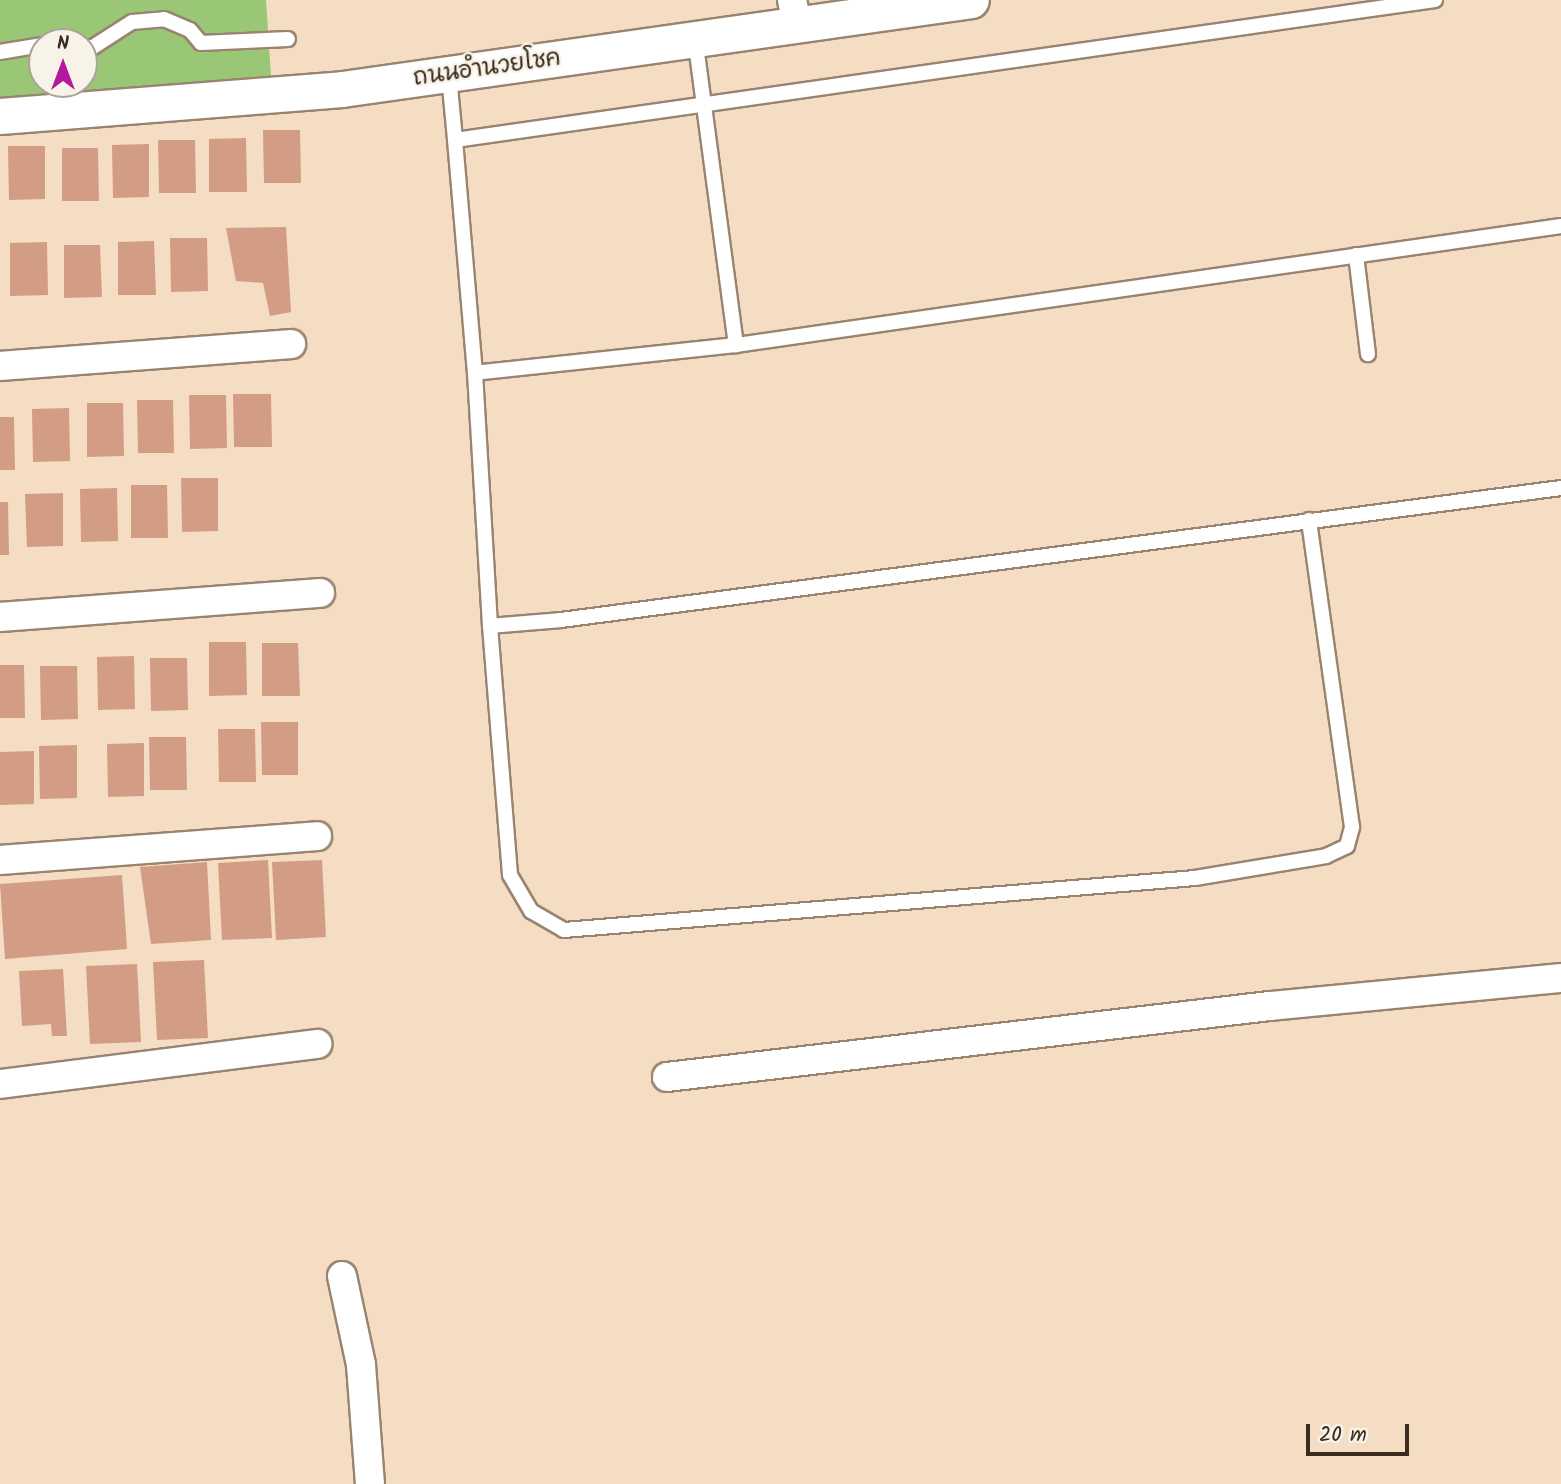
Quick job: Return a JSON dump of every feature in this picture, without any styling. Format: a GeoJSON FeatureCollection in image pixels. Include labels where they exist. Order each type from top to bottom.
{"type":"FeatureCollection","features":[{"type":"Feature","properties":{"kind":"street","name":"ถนนอำนวยโชค"},"geometry":{"type":"LineString","coordinates":[[0,116],[342,89],[449,76],[695,38],[795,12],[971,0]]}},
{"type":"Feature","properties":{"kind":"street"},"geometry":{"type":"LineString","coordinates":[[0,366],[291,344]]}},
{"type":"Feature","properties":{"kind":"street"},"geometry":{"type":"LineString","coordinates":[[0,617],[320,593]]}},
{"type":"Feature","properties":{"kind":"street"},"geometry":{"type":"LineString","coordinates":[[0,860],[317,836]]}},
{"type":"Feature","properties":{"kind":"street"},"geometry":{"type":"LineString","coordinates":[[667,1077],[1270,1006],[1561,978]]}},
{"type":"Feature","properties":{"kind":"street"},"geometry":{"type":"LineString","coordinates":[[0,1084],[317,1044]]}},
{"type":"Feature","properties":{"kind":"street"},"geometry":{"type":"LineString","coordinates":[[342,1276],[359,1354],[370,1484]]}},
{"type":"Feature","properties":{"kind":"lane"},"geometry":{"type":"LineString","coordinates":[[455,140],[1435,0]]}},
{"type":"Feature","properties":{"kind":"lane"},"geometry":{"type":"LineString","coordinates":[[98,44],[132,22],[164,19],[190,30],[201,43],[288,39]]}},
{"type":"Feature","properties":{"kind":"lane"},"geometry":{"type":"LineString","coordinates":[[695,38],[736,345]]}},
{"type":"Feature","properties":{"kind":"lane"},"geometry":{"type":"LineString","coordinates":[[0,52],[28,48]]}},
{"type":"Feature","properties":{"kind":"lane"},"geometry":{"type":"LineString","coordinates":[[449,76],[475,373],[490,626],[510,875],[531,911],[564,930],[1195,878],[1326,856],[1347,846],[1352,827],[1309,520]]}},
{"type":"Feature","properties":{"kind":"lane"},"geometry":{"type":"LineString","coordinates":[[475,373],[736,345],[1561,226]]}},
{"type":"Feature","properties":{"kind":"lane"},"geometry":{"type":"LineString","coordinates":[[1356,255],[1368,354]]}},
{"type":"Feature","properties":{"kind":"lane"},"geometry":{"type":"LineString","coordinates":[[490,626],[1561,488]]}},
{"type":"Feature","properties":{"kind":"green space"},"geometry":{"type":"Polygon","coordinates":[[[0,0],[266,0],[271,77],[98,90],[98,28],[28,28],[28,96],[0,98],[0,0]]]}},
{"type":"Feature","properties":{"kind":"building"},"geometry":{"type":"Polygon","coordinates":[[[263,130],[300,130],[301,183],[264,183],[263,130]]]}},
{"type":"Feature","properties":{"kind":"building"},"geometry":{"type":"Polygon","coordinates":[[[246,138],[247,192],[209,192],[209,139],[246,138]]]}},
{"type":"Feature","properties":{"kind":"building"},"geometry":{"type":"Polygon","coordinates":[[[158,140],[195,140],[196,193],[159,193],[158,140]]]}},
{"type":"Feature","properties":{"kind":"building"},"geometry":{"type":"Polygon","coordinates":[[[149,144],[149,197],[113,198],[112,145],[149,144]]]}},
{"type":"Feature","properties":{"kind":"building"},"geometry":{"type":"Polygon","coordinates":[[[8,146],[45,146],[45,199],[9,200],[8,146]]]}},
{"type":"Feature","properties":{"kind":"building"},"geometry":{"type":"Polygon","coordinates":[[[62,148],[98,148],[99,201],[62,201],[62,148]]]}},
{"type":"Feature","properties":{"kind":"building"},"geometry":{"type":"Polygon","coordinates":[[[286,227],[291,312],[270,316],[263,283],[236,281],[226,228],[286,227]]]}},
{"type":"Feature","properties":{"kind":"building"},"geometry":{"type":"Polygon","coordinates":[[[170,238],[207,238],[208,291],[171,292],[170,238]]]}},
{"type":"Feature","properties":{"kind":"building"},"geometry":{"type":"Polygon","coordinates":[[[154,241],[156,295],[118,295],[118,242],[154,241]]]}},
{"type":"Feature","properties":{"kind":"building"},"geometry":{"type":"Polygon","coordinates":[[[47,242],[48,295],[10,296],[10,243],[47,242]]]}},
{"type":"Feature","properties":{"kind":"building"},"geometry":{"type":"Polygon","coordinates":[[[64,245],[100,245],[102,297],[64,298],[64,245]]]}},
{"type":"Feature","properties":{"kind":"building"},"geometry":{"type":"Polygon","coordinates":[[[233,394],[271,394],[272,447],[234,447],[233,394]]]}},
{"type":"Feature","properties":{"kind":"building"},"geometry":{"type":"Polygon","coordinates":[[[189,395],[226,395],[227,448],[190,449],[189,395]]]}},
{"type":"Feature","properties":{"kind":"building"},"geometry":{"type":"Polygon","coordinates":[[[137,400],[173,400],[174,453],[138,453],[137,400]]]}},
{"type":"Feature","properties":{"kind":"building"},"geometry":{"type":"Polygon","coordinates":[[[87,403],[123,403],[124,456],[87,457],[87,403]]]}},
{"type":"Feature","properties":{"kind":"building"},"geometry":{"type":"Polygon","coordinates":[[[69,408],[70,461],[33,462],[32,409],[69,408]]]}},
{"type":"Feature","properties":{"kind":"building"},"geometry":{"type":"Polygon","coordinates":[[[0,417],[14,417],[15,470],[0,470],[0,417]]]}},
{"type":"Feature","properties":{"kind":"building"},"geometry":{"type":"Polygon","coordinates":[[[181,478],[218,478],[218,531],[182,532],[181,478]]]}},
{"type":"Feature","properties":{"kind":"building"},"geometry":{"type":"Polygon","coordinates":[[[131,485],[167,485],[168,538],[131,538],[131,485]]]}},
{"type":"Feature","properties":{"kind":"building"},"geometry":{"type":"Polygon","coordinates":[[[117,488],[118,541],[81,542],[80,489],[117,488]]]}},
{"type":"Feature","properties":{"kind":"building"},"geometry":{"type":"Polygon","coordinates":[[[63,493],[63,546],[27,547],[25,494],[63,493]]]}},
{"type":"Feature","properties":{"kind":"building"},"geometry":{"type":"Polygon","coordinates":[[[0,502],[8,502],[9,555],[0,555],[0,502]]]}},
{"type":"Feature","properties":{"kind":"building"},"geometry":{"type":"Polygon","coordinates":[[[209,642],[246,642],[247,695],[209,696],[209,642]]]}},
{"type":"Feature","properties":{"kind":"building"},"geometry":{"type":"Polygon","coordinates":[[[262,643],[298,643],[300,696],[262,696],[262,643]]]}},
{"type":"Feature","properties":{"kind":"building"},"geometry":{"type":"Polygon","coordinates":[[[134,656],[135,709],[98,710],[97,657],[134,656]]]}},
{"type":"Feature","properties":{"kind":"building"},"geometry":{"type":"Polygon","coordinates":[[[150,658],[187,658],[188,710],[151,711],[150,658]]]}},
{"type":"Feature","properties":{"kind":"building"},"geometry":{"type":"Polygon","coordinates":[[[0,665],[24,665],[25,718],[0,718],[0,665]]]}},
{"type":"Feature","properties":{"kind":"building"},"geometry":{"type":"Polygon","coordinates":[[[40,666],[77,666],[78,719],[41,720],[40,666]]]}},
{"type":"Feature","properties":{"kind":"building"},"geometry":{"type":"Polygon","coordinates":[[[261,722],[298,722],[298,775],[262,775],[261,722]]]}},
{"type":"Feature","properties":{"kind":"building"},"geometry":{"type":"Polygon","coordinates":[[[218,729],[255,729],[256,782],[219,782],[218,729]]]}},
{"type":"Feature","properties":{"kind":"building"},"geometry":{"type":"Polygon","coordinates":[[[149,737],[186,737],[187,790],[150,790],[149,737]]]}},
{"type":"Feature","properties":{"kind":"building"},"geometry":{"type":"Polygon","coordinates":[[[144,743],[144,796],[108,797],[107,744],[144,743]]]}},
{"type":"Feature","properties":{"kind":"building"},"geometry":{"type":"Polygon","coordinates":[[[77,745],[77,798],[40,799],[39,746],[77,745]]]}},
{"type":"Feature","properties":{"kind":"building"},"geometry":{"type":"Polygon","coordinates":[[[34,751],[34,804],[0,805],[0,752],[34,751]]]}},
{"type":"Feature","properties":{"kind":"building"},"geometry":{"type":"Polygon","coordinates":[[[268,860],[272,938],[222,940],[218,863],[268,860]]]}},
{"type":"Feature","properties":{"kind":"building"},"geometry":{"type":"Polygon","coordinates":[[[322,860],[326,937],[276,940],[272,862],[322,860]]]}},
{"type":"Feature","properties":{"kind":"building"},"geometry":{"type":"Polygon","coordinates":[[[207,862],[211,940],[151,944],[140,867],[207,862]]]}},
{"type":"Feature","properties":{"kind":"building"},"geometry":{"type":"Polygon","coordinates":[[[122,875],[127,949],[5,959],[0,884],[122,875]]]}},
{"type":"Feature","properties":{"kind":"building"},"geometry":{"type":"Polygon","coordinates":[[[204,960],[208,1038],[157,1040],[153,962],[204,960]]]}},
{"type":"Feature","properties":{"kind":"building"},"geometry":{"type":"Polygon","coordinates":[[[137,964],[141,1042],[90,1044],[86,966],[137,964]]]}},
{"type":"Feature","properties":{"kind":"building"},"geometry":{"type":"Polygon","coordinates":[[[63,969],[67,1036],[52,1036],[51,1024],[22,1026],[19,971],[63,969]]]}}]}
